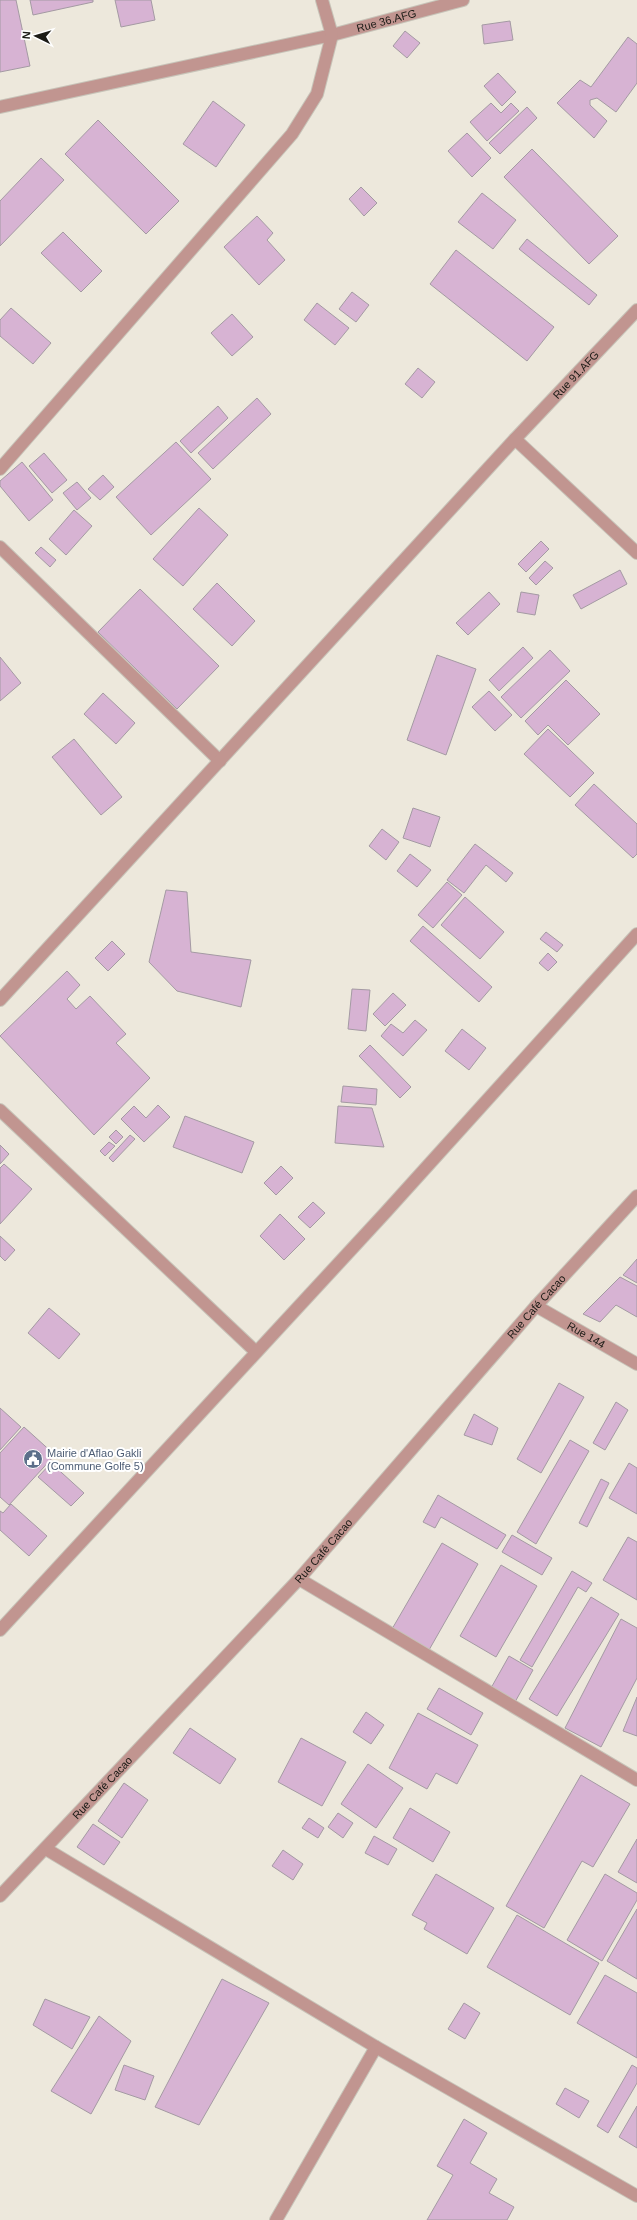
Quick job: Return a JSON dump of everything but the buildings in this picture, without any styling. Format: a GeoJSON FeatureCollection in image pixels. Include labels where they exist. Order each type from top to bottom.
{"type":"FeatureCollection","features":[{"type":"Feature","properties":{"kind":"street"},"geometry":{"type":"LineString","coordinates":[[0,469],[292,134],[317,94],[332,34],[322,0]]}},
{"type":"Feature","properties":{"kind":"street","name":"Rue 36.AFG"},"geometry":{"type":"LineString","coordinates":[[0,107],[332,34],[463,0]]}},
{"type":"Feature","properties":{"kind":"street","name":"Rue 91.AFG"},"geometry":{"type":"LineString","coordinates":[[0,1000],[515,439],[637,310]]}},
{"type":"Feature","properties":{"kind":"street"},"geometry":{"type":"LineString","coordinates":[[515,439],[637,553]]}},
{"type":"Feature","properties":{"kind":"street"},"geometry":{"type":"LineString","coordinates":[[0,547],[220,761]]}},
{"type":"Feature","properties":{"kind":"street"},"geometry":{"type":"LineString","coordinates":[[0,1630],[637,934]]}},
{"type":"Feature","properties":{"kind":"street"},"geometry":{"type":"LineString","coordinates":[[0,1110],[256,1352]]}},
{"type":"Feature","properties":{"kind":"street","name":"Rue Café Cacao"},"geometry":{"type":"LineString","coordinates":[[0,1896],[46,1849],[299,1579],[536,1306],[637,1196]]}},
{"type":"Feature","properties":{"kind":"street","name":"Rue 144"},"geometry":{"type":"LineString","coordinates":[[536,1306],[637,1364]]}},
{"type":"Feature","properties":{"kind":"street"},"geometry":{"type":"LineString","coordinates":[[299,1579],[637,1780]]}},
{"type":"Feature","properties":{"kind":"street"},"geometry":{"type":"LineString","coordinates":[[46,1849],[376,2047],[637,2196]]}},
{"type":"Feature","properties":{"kind":"street"},"geometry":{"type":"LineString","coordinates":[[276,2220],[376,2047]]}},
{"type":"Feature","properties":{"kind":"place","name":"Mairie d'Aflao Gakli (Commune Golfe 5)"},"geometry":{"type":"Point","coordinates":[33,1459]}}]}
